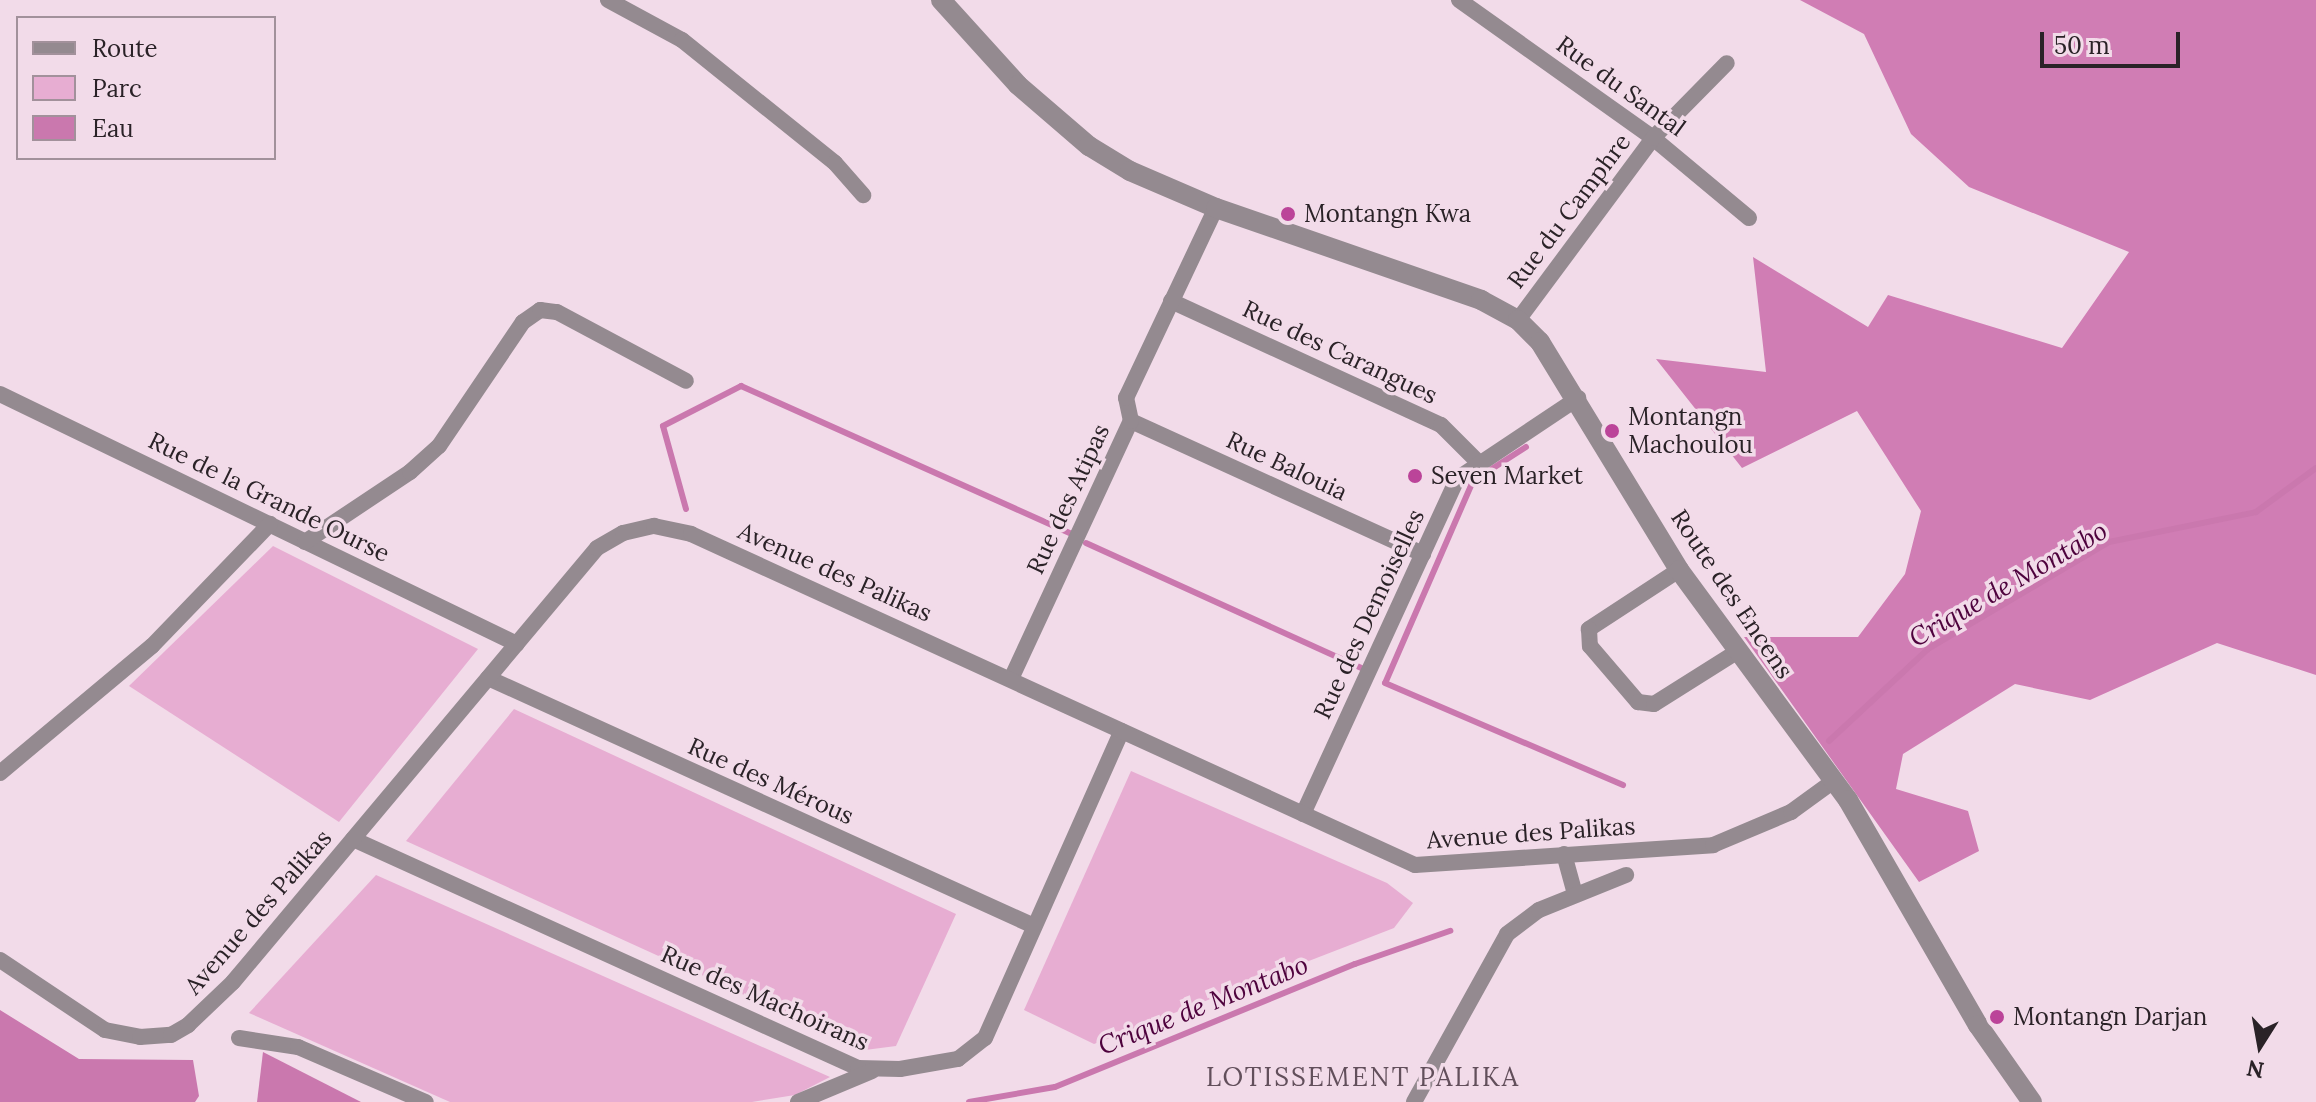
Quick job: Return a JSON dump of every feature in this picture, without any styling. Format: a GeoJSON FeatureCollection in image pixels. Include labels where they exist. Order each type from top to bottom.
{"type":"FeatureCollection","features":[{"type":"Feature","properties":{"kind":"street"},"geometry":{"type":"LineString","coordinates":[[608,0],[682,40],[835,163],[863,195]]}},
{"type":"Feature","properties":{"kind":"street","name":"Route des Encens"},"geometry":{"type":"LineString","coordinates":[[941,0],[1018,85],[1089,146],[1130,171],[1216,208],[1481,300],[1518,320],[1578,398],[1679,570],[1835,780],[1978,1025],[2032,1102]]}},
{"type":"Feature","properties":{"kind":"street","name":"Rue du Santal"},"geometry":{"type":"LineString","coordinates":[[1459,0],[1653,138],[1749,218]]}},
{"type":"Feature","properties":{"kind":"street","name":"Rue du Camphre"},"geometry":{"type":"LineString","coordinates":[[1518,320],[1653,138],[1727,63]]}},
{"type":"Feature","properties":{"kind":"street","name":"Rue des Atipas"},"geometry":{"type":"LineString","coordinates":[[1011,679],[1131,421],[1126,398],[1216,208]]}},
{"type":"Feature","properties":{"kind":"street","name":"Rue des Carangues"},"geometry":{"type":"LineString","coordinates":[[1171,301],[1441,425],[1478,462]]}},
{"type":"Feature","properties":{"kind":"street"},"geometry":{"type":"LineString","coordinates":[[305,542],[410,472],[439,446],[523,322],[540,310],[557,312],[686,381]]}},
{"type":"Feature","properties":{"kind":"street","name":"Rue de la Grande Ourse"},"geometry":{"type":"LineString","coordinates":[[0,394],[517,644]]}},
{"type":"Feature","properties":{"kind":"street","name":"Rue des Demoiselles"},"geometry":{"type":"LineString","coordinates":[[1303,814],[1457,479],[1478,462],[1578,398]]}},
{"type":"Feature","properties":{"kind":"street","name":"Rue Balouia"},"geometry":{"type":"LineString","coordinates":[[1131,421],[1423,554]]}},
{"type":"Feature","properties":{"kind":"street"},"geometry":{"type":"LineString","coordinates":[[0,773],[152,646],[270,524]]}},
{"type":"Feature","properties":{"kind":"street","name":"Avenue des Palikas"},"geometry":{"type":"LineString","coordinates":[[0,960],[105,1030],[140,1037],[171,1035],[212,1004],[597,548],[623,533],[654,526],[691,534],[1415,865],[1442,867],[1564,854],[1713,845],[1791,812],[1835,780]]}},
{"type":"Feature","properties":{"kind":"street"},"geometry":{"type":"LineString","coordinates":[[1679,570],[1589,629],[1590,646],[1638,702],[1654,704],[1738,651]]}},
{"type":"Feature","properties":{"kind":"street","name":"Rue des Mérous"},"geometry":{"type":"LineString","coordinates":[[488,678],[1034,926]]}},
{"type":"Feature","properties":{"kind":"street","name":"Rue des Machoirans"},"geometry":{"type":"LineString","coordinates":[[353,839],[872,1071],[958,1059],[985,1038],[1122,731]]}},
{"type":"Feature","properties":{"kind":"street"},"geometry":{"type":"LineString","coordinates":[[1564,854],[1575,894]]}},
{"type":"Feature","properties":{"kind":"street"},"geometry":{"type":"LineString","coordinates":[[1414,1102],[1507,934],[1539,910],[1626,875]]}},
{"type":"Feature","properties":{"kind":"street"},"geometry":{"type":"LineString","coordinates":[[239,1038],[298,1047],[426,1102]]}},
{"type":"Feature","properties":{"kind":"street"},"geometry":{"type":"LineString","coordinates":[[798,1102],[872,1071]]}},
{"type":"Feature","properties":{"kind":"green space"},"geometry":{"type":"Polygon","coordinates":[[[273,546],[478,649],[339,822],[129,686],[273,546]]]}},
{"type":"Feature","properties":{"kind":"green space"},"geometry":{"type":"Polygon","coordinates":[[[514,709],[956,914],[896,1046],[865,1050],[406,841],[514,709]]]}},
{"type":"Feature","properties":{"kind":"green space"},"geometry":{"type":"Polygon","coordinates":[[[1131,771],[1387,883],[1413,903],[1394,928],[1094,1044],[1024,1010],[1131,771]]]}},
{"type":"Feature","properties":{"kind":"green space"},"geometry":{"type":"Polygon","coordinates":[[[376,875],[830,1077],[795,1095],[752,1102],[450,1102],[249,1013],[376,875]]]}},
{"type":"Feature","properties":{"kind":"shaded area"},"geometry":{"type":"Polygon","coordinates":[[[1800,0],[2316,0],[2316,675],[2217,643],[2090,700],[2015,684],[1903,754],[1896,789],[1968,811],[1979,851],[1919,882],[1744,637],[1858,637],[1905,574],[1921,511],[1857,411],[1742,468],[1656,359],[1766,372],[1753,257],[1868,327],[1888,295],[2062,348],[2129,252],[1969,187],[1911,134],[1864,34],[1800,0]]]}},
{"type":"Feature","properties":{"kind":"water"},"geometry":{"type":"Polygon","coordinates":[[[0,1010],[79,1059],[193,1060],[199,1096],[195,1102],[0,1102],[0,1010]]]}},
{"type":"Feature","properties":{"kind":"water"},"geometry":{"type":"Polygon","coordinates":[[[263,1052],[361,1102],[257,1102],[263,1052]]]}},
{"type":"Feature","properties":{"kind":"waterway"},"geometry":{"type":"LineString","coordinates":[[686,509],[663,426],[741,386],[1072,534]]}},
{"type":"Feature","properties":{"kind":"waterway"},"geometry":{"type":"LineString","coordinates":[[1526,447],[1473,481],[1385,683],[1623,785]]}},
{"type":"Feature","properties":{"kind":"waterway","name":"Crique de Montabo"},"geometry":{"type":"LineString","coordinates":[[1829,741],[1928,649],[2109,542],[2256,512],[2316,468]]}},
{"type":"Feature","properties":{"kind":"waterway"},"geometry":{"type":"LineString","coordinates":[[1086,543],[1362,668]]}},
{"type":"Feature","properties":{"kind":"waterway","name":"Crique de Montabo"},"geometry":{"type":"LineString","coordinates":[[969,1102],[1055,1087],[1355,964],[1450,931]]}},
{"type":"Feature","properties":{"kind":"place","name":"Montangn Kwa"},"geometry":{"type":"Point","coordinates":[1288,214]}},
{"type":"Feature","properties":{"kind":"place","name":"Montangn Machoulou"},"geometry":{"type":"Point","coordinates":[1612,431]}},
{"type":"Feature","properties":{"kind":"place","name":"Seven Market"},"geometry":{"type":"Point","coordinates":[1415,476]}},
{"type":"Feature","properties":{"kind":"place","name":"Montangn Darjan"},"geometry":{"type":"Point","coordinates":[1997,1017]}},
{"type":"Feature","properties":{"kind":"district","name":"LOTISSEMENT PALIKA"},"geometry":{"type":"Point","coordinates":[1363,1077]}}]}
